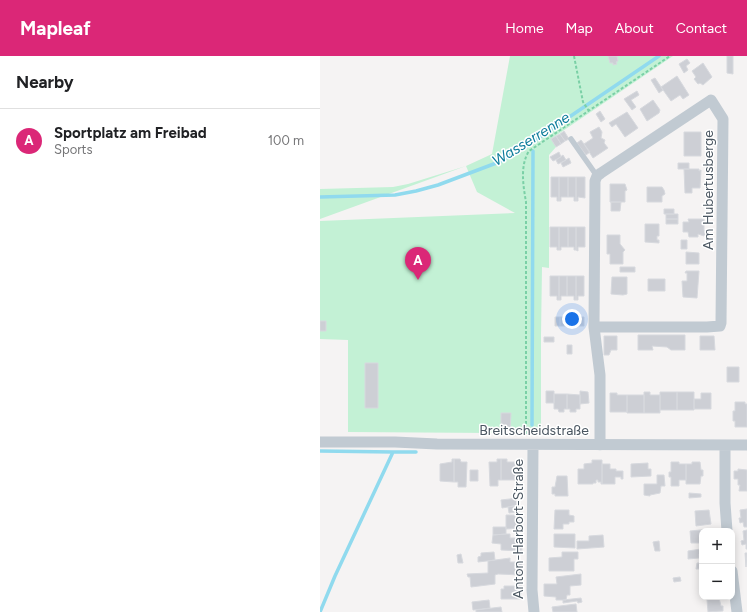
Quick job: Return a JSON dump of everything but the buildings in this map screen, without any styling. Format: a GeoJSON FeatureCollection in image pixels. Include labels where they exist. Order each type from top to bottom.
{"type":"FeatureCollection","features":[{"type":"Feature","properties":{"kind":"street","name":"Am Hubertusberge"},"geometry":{"type":"LineString","coordinates":[[594,327],[720,326],[722,315],[723,118],[711,100],[597,176]]}},
{"type":"Feature","properties":{"kind":"street"},"geometry":{"type":"LineString","coordinates":[[597,176],[595,181],[594,327],[600,375],[600,445]]}},
{"type":"Feature","properties":{"kind":"street","name":"Breitscheidstraße"},"geometry":{"type":"LineString","coordinates":[[320,442],[747,446]]}},
{"type":"Feature","properties":{"kind":"street","name":"Anton-Harbort-Straße"},"geometry":{"type":"LineString","coordinates":[[530,445],[532,590],[534,612]]}},
{"type":"Feature","properties":{"kind":"street"},"geometry":{"type":"LineString","coordinates":[[725,446],[725,504],[727,528]]}},
{"type":"Feature","properties":{"kind":"street"},"geometry":{"type":"LineString","coordinates":[[735,596],[737,612]]}},
{"type":"Feature","properties":{"kind":"lane"},"geometry":{"type":"LineString","coordinates":[[571,139],[597,176]]}},
{"type":"Feature","properties":{"kind":"path"},"geometry":{"type":"LineString","coordinates":[[574,56],[583,102],[588,110]]}},
{"type":"Feature","properties":{"kind":"path"},"geometry":{"type":"LineString","coordinates":[[530,445],[526,202],[524,191],[525,157],[529,151],[670,56]]}},
{"type":"Feature","properties":{"kind":"green space"},"geometry":{"type":"Polygon","coordinates":[[[510,56],[673,56],[551,139],[556,147],[549,155],[549,268],[542,267],[541,427],[515,430],[492,429],[492,433],[348,432],[348,340],[320,339],[320,221],[515,213],[477,192],[466,166],[492,154],[510,56]]]}},
{"type":"Feature","properties":{"kind":"green space"},"geometry":{"type":"Polygon","coordinates":[[[466,166],[320,219],[320,189],[393,187],[408,184],[466,166]]]}},
{"type":"Feature","properties":{"kind":"waterway","name":"Wasserrenne"},"geometry":{"type":"LineString","coordinates":[[320,197],[395,195],[416,191],[438,185],[499,162],[531,143],[659,56]]}},
{"type":"Feature","properties":{"kind":"waterway"},"geometry":{"type":"LineString","coordinates":[[532,425],[533,151]]}},
{"type":"Feature","properties":{"kind":"waterway"},"geometry":{"type":"LineString","coordinates":[[320,451],[393,452]]}},
{"type":"Feature","properties":{"kind":"waterway"},"geometry":{"type":"LineString","coordinates":[[320,612],[335,576],[393,452],[416,452]]}},
{"type":"Feature","properties":{"kind":"place","name":"Sportplatz am Freibad"},"geometry":{"type":"Point","coordinates":[418,280]}}]}
